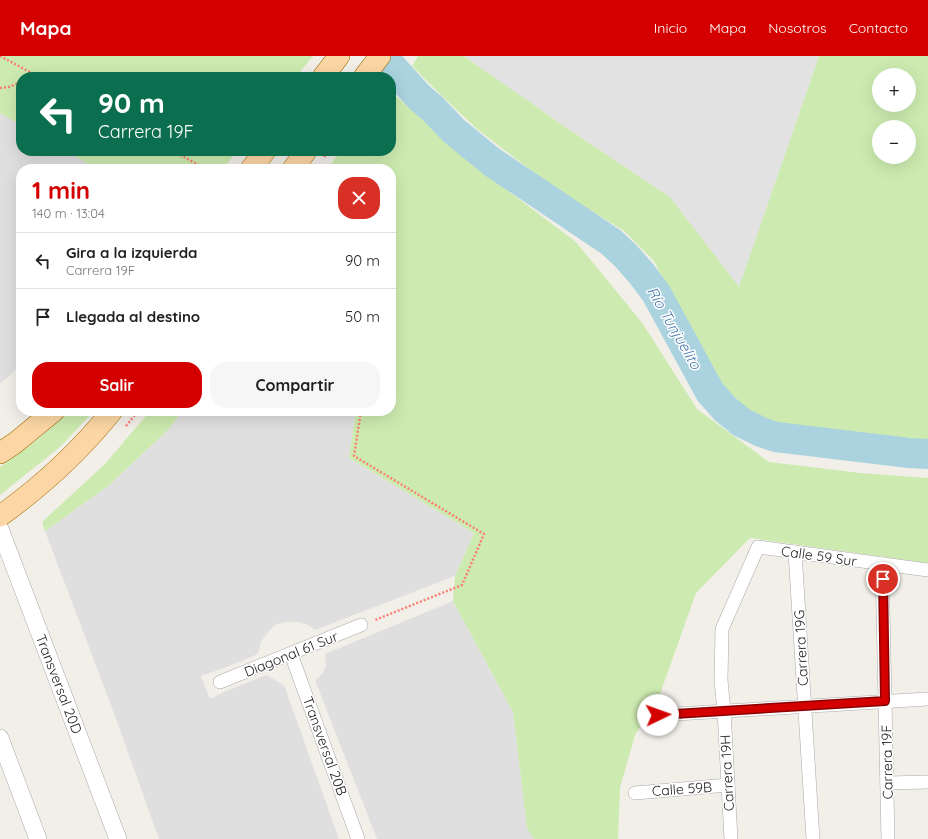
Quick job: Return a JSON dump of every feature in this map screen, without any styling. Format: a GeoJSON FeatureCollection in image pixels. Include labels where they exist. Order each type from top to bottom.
{"type":"FeatureCollection","features":[{"type":"Feature","properties":{"kind":"main road"},"geometry":{"type":"LineString","coordinates":[[368,72],[380,56]]}},
{"type":"Feature","properties":{"kind":"main road"},"geometry":{"type":"LineString","coordinates":[[327,72],[337,58]]}},
{"type":"Feature","properties":{"kind":"main road"},"geometry":{"type":"LineString","coordinates":[[255,164],[261,156]]}},
{"type":"Feature","properties":{"kind":"main road"},"geometry":{"type":"LineString","coordinates":[[296,164],[302,156]]}},
{"type":"Feature","properties":{"kind":"main road"},"geometry":{"type":"LineString","coordinates":[[0,453],[15,443],[48,416]]}},
{"type":"Feature","properties":{"kind":"main road"},"geometry":{"type":"LineString","coordinates":[[0,516],[45,482],[88,440],[108,416]]}},
{"type":"Feature","properties":{"kind":"street","name":"Transversal 20D"},"geometry":{"type":"LineString","coordinates":[[0,530],[118,839]]}},
{"type":"Feature","properties":{"kind":"street","name":"Calle 59 Sur"},"geometry":{"type":"LineString","coordinates":[[758,547],[928,570]]}},
{"type":"Feature","properties":{"kind":"street","name":"Carrera 19H"},"geometry":{"type":"LineString","coordinates":[[731,839],[721,680],[722,629],[758,547]]}},
{"type":"Feature","properties":{"kind":"street","name":"Carrera 19G"},"geometry":{"type":"LineString","coordinates":[[795,552],[813,839]]}},
{"type":"Feature","properties":{"kind":"street","name":"Carrera 19F"},"geometry":{"type":"LineString","coordinates":[[882,564],[888,839]]}},
{"type":"Feature","properties":{"kind":"street","name":"Diagonal 61 Sur"},"geometry":{"type":"LineString","coordinates":[[220,682],[361,626]]}},
{"type":"Feature","properties":{"kind":"street","name":"Transversal 20B"},"geometry":{"type":"LineString","coordinates":[[291,654],[358,839]]}},
{"type":"Feature","properties":{"kind":"street"},"geometry":{"type":"LineString","coordinates":[[658,715],[928,699]]}},
{"type":"Feature","properties":{"kind":"street"},"geometry":{"type":"LineString","coordinates":[[0,738],[38,839]]}},
{"type":"Feature","properties":{"kind":"street"},"geometry":{"type":"LineString","coordinates":[[887,783],[928,782]]}},
{"type":"Feature","properties":{"kind":"street","name":"Calle 59B"},"geometry":{"type":"LineString","coordinates":[[635,793],[728,785]]}},
{"type":"Feature","properties":{"kind":"path"},"geometry":{"type":"LineString","coordinates":[[0,56],[29,72]]}},
{"type":"Feature","properties":{"kind":"path"},"geometry":{"type":"LineString","coordinates":[[0,88],[9,88],[16,84]]}},
{"type":"Feature","properties":{"kind":"path"},"geometry":{"type":"LineString","coordinates":[[182,156],[197,164]]}},
{"type":"Feature","properties":{"kind":"path"},"geometry":{"type":"LineString","coordinates":[[360,416],[354,456],[484,534],[462,585],[361,626]]}},
{"type":"Feature","properties":{"kind":"shaded area"},"geometry":{"type":"Polygon","coordinates":[[[464,56],[819,56],[739,287],[670,197],[464,56]]]}},
{"type":"Feature","properties":{"kind":"shaded area"},"geometry":{"type":"Polygon","coordinates":[[[0,113],[16,122],[16,156],[75,156],[88,164],[16,164],[16,370],[0,384],[0,113]]]}},
{"type":"Feature","properties":{"kind":"shaded area"},"geometry":{"type":"Polygon","coordinates":[[[179,416],[355,416],[349,458],[474,533],[455,576],[315,630],[308,625],[299,622],[277,624],[270,630],[261,642],[258,654],[201,676],[210,699],[266,675],[284,685],[339,839],[159,839],[115,716],[45,531],[108,486],[167,431],[179,416]]]}},
{"type":"Feature","properties":{"kind":"shaded area"},"geometry":{"type":"Polygon","coordinates":[[[453,601],[513,712],[527,828],[534,839],[377,839],[315,680],[322,674],[326,666],[325,654],[453,601]]]}},
{"type":"Feature","properties":{"kind":"green space"},"geometry":{"type":"Polygon","coordinates":[[[0,56],[313,56],[300,72],[16,72],[16,122],[0,113],[0,56]]]}},
{"type":"Feature","properties":{"kind":"green space"},"geometry":{"type":"Polygon","coordinates":[[[418,56],[464,56],[670,197],[739,286],[819,56],[928,56],[928,442],[863,438],[753,418],[728,395],[709,370],[654,261],[624,231],[554,188],[477,129],[412,66],[418,56]]]}},
{"type":"Feature","properties":{"kind":"green space"},"geometry":{"type":"Polygon","coordinates":[[[396,96],[478,168],[576,242],[643,324],[697,409],[769,462],[860,473],[928,478],[928,563],[750,538],[696,593],[660,694],[635,735],[620,788],[618,839],[534,839],[527,828],[513,712],[453,601],[455,576],[474,533],[349,458],[355,416],[396,416],[396,164],[331,164],[337,156],[396,156],[396,96]]]}},
{"type":"Feature","properties":{"kind":"green space"},"geometry":{"type":"Polygon","coordinates":[[[75,156],[233,156],[227,164],[88,164],[75,156]]]}},
{"type":"Feature","properties":{"kind":"green space"},"geometry":{"type":"Polygon","coordinates":[[[64,416],[89,416],[60,447],[0,495],[0,467],[37,440],[64,416]]]}},
{"type":"Feature","properties":{"kind":"green space"},"geometry":{"type":"Polygon","coordinates":[[[146,416],[179,416],[167,431],[108,486],[45,531],[42,522],[105,464],[146,416]]]}},
{"type":"Feature","properties":{"kind":"waterway","name":"Río Tunjuelito"},"geometry":{"type":"LineString","coordinates":[[382,56],[419,97],[454,131],[492,162],[611,242],[626,256],[656,293],[710,392],[725,409],[741,422],[761,432],[776,437],[928,454]]}},
{"type":"Feature","properties":{"kind":"route"},"geometry":{"type":"LineString","coordinates":[[658,715],[885,701],[883,579]]}}]}
